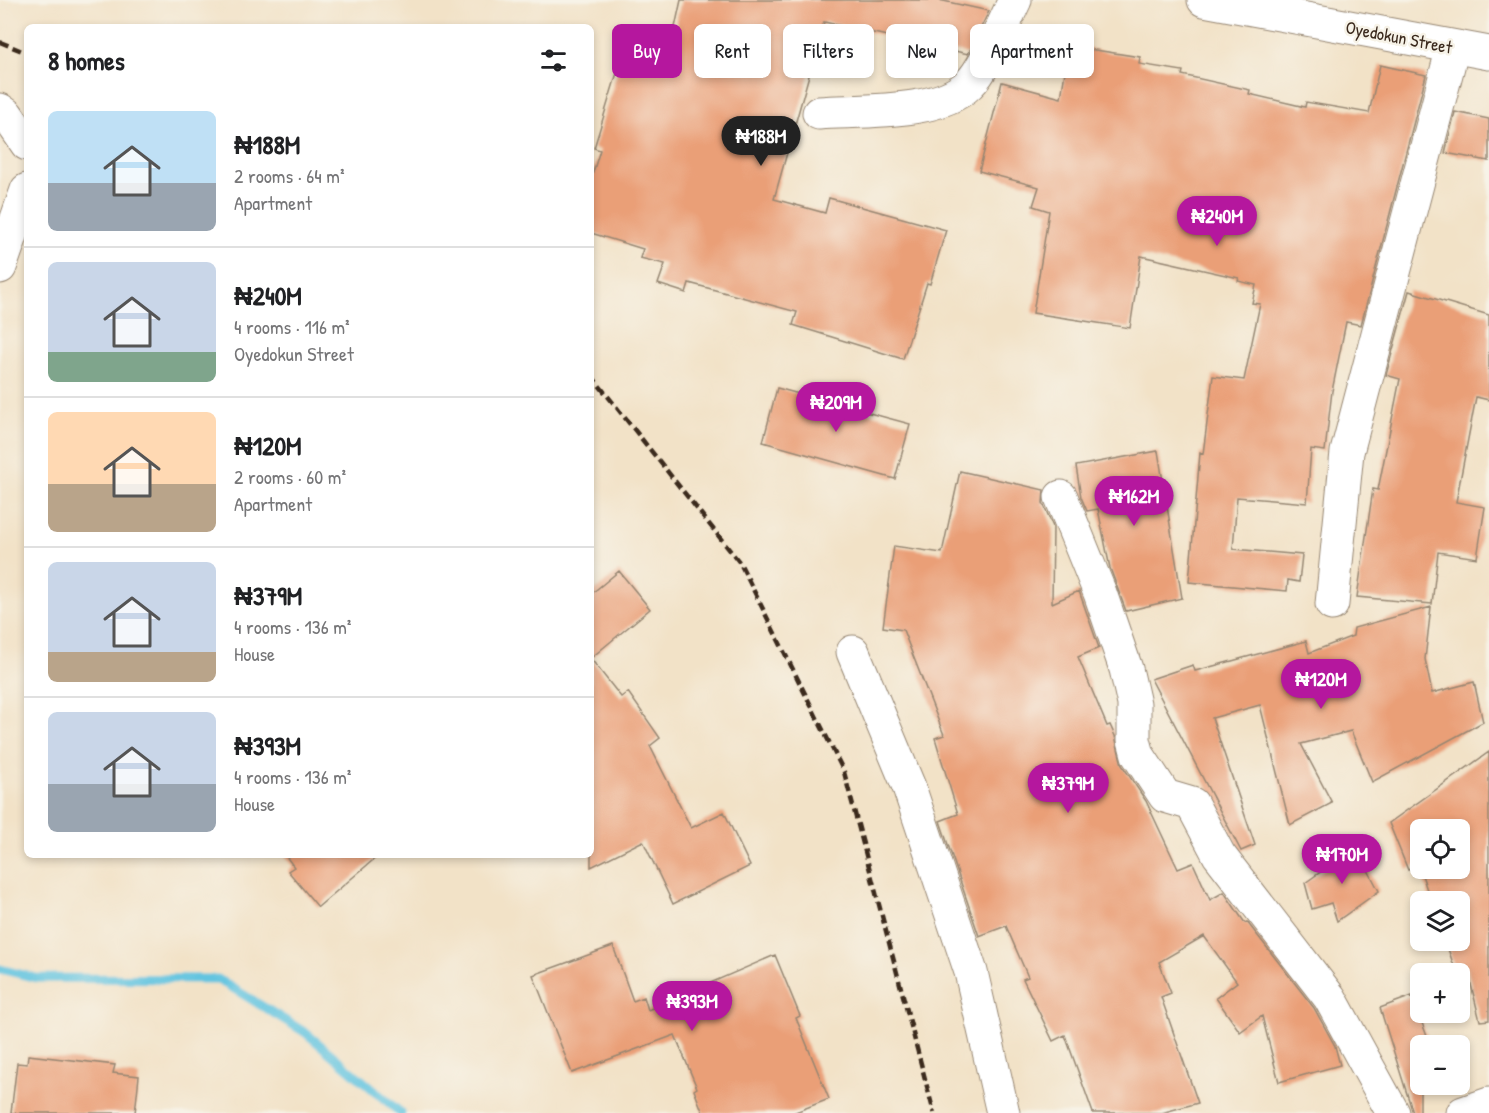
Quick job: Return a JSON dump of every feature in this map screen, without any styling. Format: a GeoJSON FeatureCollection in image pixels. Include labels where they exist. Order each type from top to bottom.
{"type":"FeatureCollection","features":[{"type":"Feature","properties":{"kind":"street"},"geometry":{"type":"LineString","coordinates":[[819,113],[931,105],[952,98],[970,83],[1015,0]]}},
{"type":"Feature","properties":{"kind":"street","name":"Oyedokun Street"},"geometry":{"type":"LineString","coordinates":[[1204,0],[1489,53]]}},
{"type":"Feature","properties":{"kind":"street"},"geometry":{"type":"LineString","coordinates":[[1332,604],[1347,452],[1453,47]]}},
{"type":"Feature","properties":{"kind":"street"},"geometry":{"type":"LineString","coordinates":[[0,110],[7,115],[24,140]]}},
{"type":"Feature","properties":{"kind":"street"},"geometry":{"type":"LineString","coordinates":[[0,267],[24,198]]}},
{"type":"Feature","properties":{"kind":"street"},"geometry":{"type":"LineString","coordinates":[[1061,497],[1126,669],[1134,704],[1134,740],[1138,755],[1165,796],[1192,804],[1220,855],[1330,998],[1393,1113]]}},
{"type":"Feature","properties":{"kind":"street"},"geometry":{"type":"LineString","coordinates":[[853,652],[909,787],[971,972],[1003,1113]]}},
{"type":"Feature","properties":{"kind":"street"},"geometry":{"type":"LineString","coordinates":[[1463,1113],[1489,1104]]}},
{"type":"Feature","properties":{"kind":"building"},"geometry":{"type":"Polygon","coordinates":[[[681,0],[939,0],[989,11],[983,24],[970,24],[968,54],[958,52],[958,24],[886,24],[886,36],[874,33],[874,24],[824,22],[823,24],[783,24],[783,78],[808,78],[774,199],[825,213],[829,198],[946,230],[930,284],[927,283],[903,359],[793,325],[797,312],[689,283],[686,293],[658,284],[665,264],[640,258],[643,249],[594,234],[594,169],[600,150],[594,148],[615,78],[682,78],[682,24],[676,24],[681,0]]]}},
{"type":"Feature","properties":{"kind":"building"},"geometry":{"type":"Polygon","coordinates":[[[1094,50],[1140,57],[1139,64],[1183,71],[1182,75],[1250,90],[1249,94],[1305,107],[1306,102],[1369,113],[1380,65],[1426,75],[1361,325],[1346,322],[1332,391],[1325,451],[1311,449],[1307,503],[1237,497],[1233,549],[1302,555],[1299,582],[1288,580],[1287,591],[1189,582],[1200,453],[1203,454],[1213,376],[1244,380],[1260,304],[1252,303],[1256,285],[1238,281],[1239,278],[1141,256],[1130,328],[1033,313],[1049,211],[1033,206],[1039,187],[979,171],[1002,82],[1061,98],[1064,78],[1094,78],[1094,50]]]}},
{"type":"Feature","properties":{"kind":"building"},"geometry":{"type":"Polygon","coordinates":[[[1455,112],[1489,119],[1489,161],[1445,153],[1455,112]]]}},
{"type":"Feature","properties":{"kind":"building"},"geometry":{"type":"Polygon","coordinates":[[[1409,291],[1489,315],[1489,400],[1476,397],[1456,502],[1485,507],[1477,558],[1438,552],[1432,604],[1357,597],[1373,489],[1378,490],[1400,379],[1386,375],[1409,291]]]}},
{"type":"Feature","properties":{"kind":"building"},"geometry":{"type":"Polygon","coordinates":[[[777,388],[910,424],[895,479],[763,442],[777,388]]]}},
{"type":"Feature","properties":{"kind":"building"},"geometry":{"type":"Polygon","coordinates":[[[1158,451],[1182,598],[1126,611],[1110,568],[1098,509],[1087,511],[1081,497],[1076,466],[1158,451]]]}},
{"type":"Feature","properties":{"kind":"building"},"geometry":{"type":"Polygon","coordinates":[[[960,471],[1044,490],[1043,503],[1053,527],[1052,603],[1079,591],[1099,648],[1078,657],[1107,726],[1110,725],[1115,736],[1122,765],[1146,801],[1178,869],[1193,863],[1210,900],[1224,892],[1245,923],[1247,922],[1314,1008],[1335,1046],[1340,1065],[1279,1082],[1262,1016],[1240,1032],[1216,998],[1237,982],[1204,936],[1159,962],[1171,993],[1161,997],[1198,1103],[1161,1113],[1093,1113],[1065,1035],[1053,1041],[1023,979],[1028,977],[1006,926],[979,936],[940,821],[958,814],[935,738],[944,735],[903,630],[883,627],[894,546],[942,553],[960,471]]]}},
{"type":"Feature","properties":{"kind":"building"},"geometry":{"type":"Polygon","coordinates":[[[619,571],[650,609],[594,656],[594,592],[619,571]]]}},
{"type":"Feature","properties":{"kind":"building"},"geometry":{"type":"Polygon","coordinates":[[[1431,607],[1425,659],[1432,693],[1474,682],[1483,722],[1372,782],[1351,731],[1301,744],[1332,803],[1290,825],[1260,705],[1212,718],[1255,845],[1241,851],[1151,679],[1193,665],[1195,671],[1306,641],[1309,653],[1353,636],[1354,628],[1431,607]]]}},
{"type":"Feature","properties":{"kind":"building"},"geometry":{"type":"Polygon","coordinates":[[[594,663],[621,697],[628,692],[660,738],[650,746],[691,828],[724,812],[750,866],[673,904],[643,841],[591,867],[591,858],[594,858],[594,663]]]}},
{"type":"Feature","properties":{"kind":"building"},"geometry":{"type":"Polygon","coordinates":[[[1489,752],[1489,1020],[1480,1021],[1470,980],[1470,963],[1453,963],[1449,951],[1470,951],[1470,891],[1427,891],[1423,879],[1470,879],[1470,819],[1410,819],[1410,869],[1408,870],[1389,823],[1489,752]]]}},
{"type":"Feature","properties":{"kind":"building"},"geometry":{"type":"Polygon","coordinates":[[[1356,847],[1379,891],[1337,921],[1331,903],[1312,909],[1305,883],[1356,847]]]}},
{"type":"Feature","properties":{"kind":"building"},"geometry":{"type":"Polygon","coordinates":[[[287,858],[375,858],[318,907],[288,871],[294,867],[287,858]]]}},
{"type":"Feature","properties":{"kind":"building"},"geometry":{"type":"Polygon","coordinates":[[[613,946],[633,1001],[644,997],[648,1010],[775,955],[800,1016],[796,1018],[829,1099],[793,1113],[703,1113],[694,1090],[697,1088],[675,1035],[572,1073],[533,975],[613,946]]]}},
{"type":"Feature","properties":{"kind":"building"},"geometry":{"type":"Polygon","coordinates":[[[1410,997],[1410,1023],[1422,1023],[1427,1035],[1410,1035],[1410,1095],[1420,1095],[1420,1113],[1413,1113],[1380,1008],[1410,997]]]}},
{"type":"Feature","properties":{"kind":"building"},"geometry":{"type":"Polygon","coordinates":[[[28,1055],[115,1065],[113,1073],[139,1076],[135,1113],[11,1113],[17,1063],[27,1064],[28,1055]]]}},
{"type":"Feature","properties":{"kind":"waterway"},"geometry":{"type":"LineString","coordinates":[[0,969],[36,978],[218,979],[306,1033],[401,1113]]}},
{"type":"Feature","properties":{"kind":"railway"},"geometry":{"type":"LineString","coordinates":[[0,42],[24,52]]}},
{"type":"Feature","properties":{"kind":"railway"},"geometry":{"type":"LineString","coordinates":[[594,379],[740,563],[844,772],[934,1113]]}}]}
